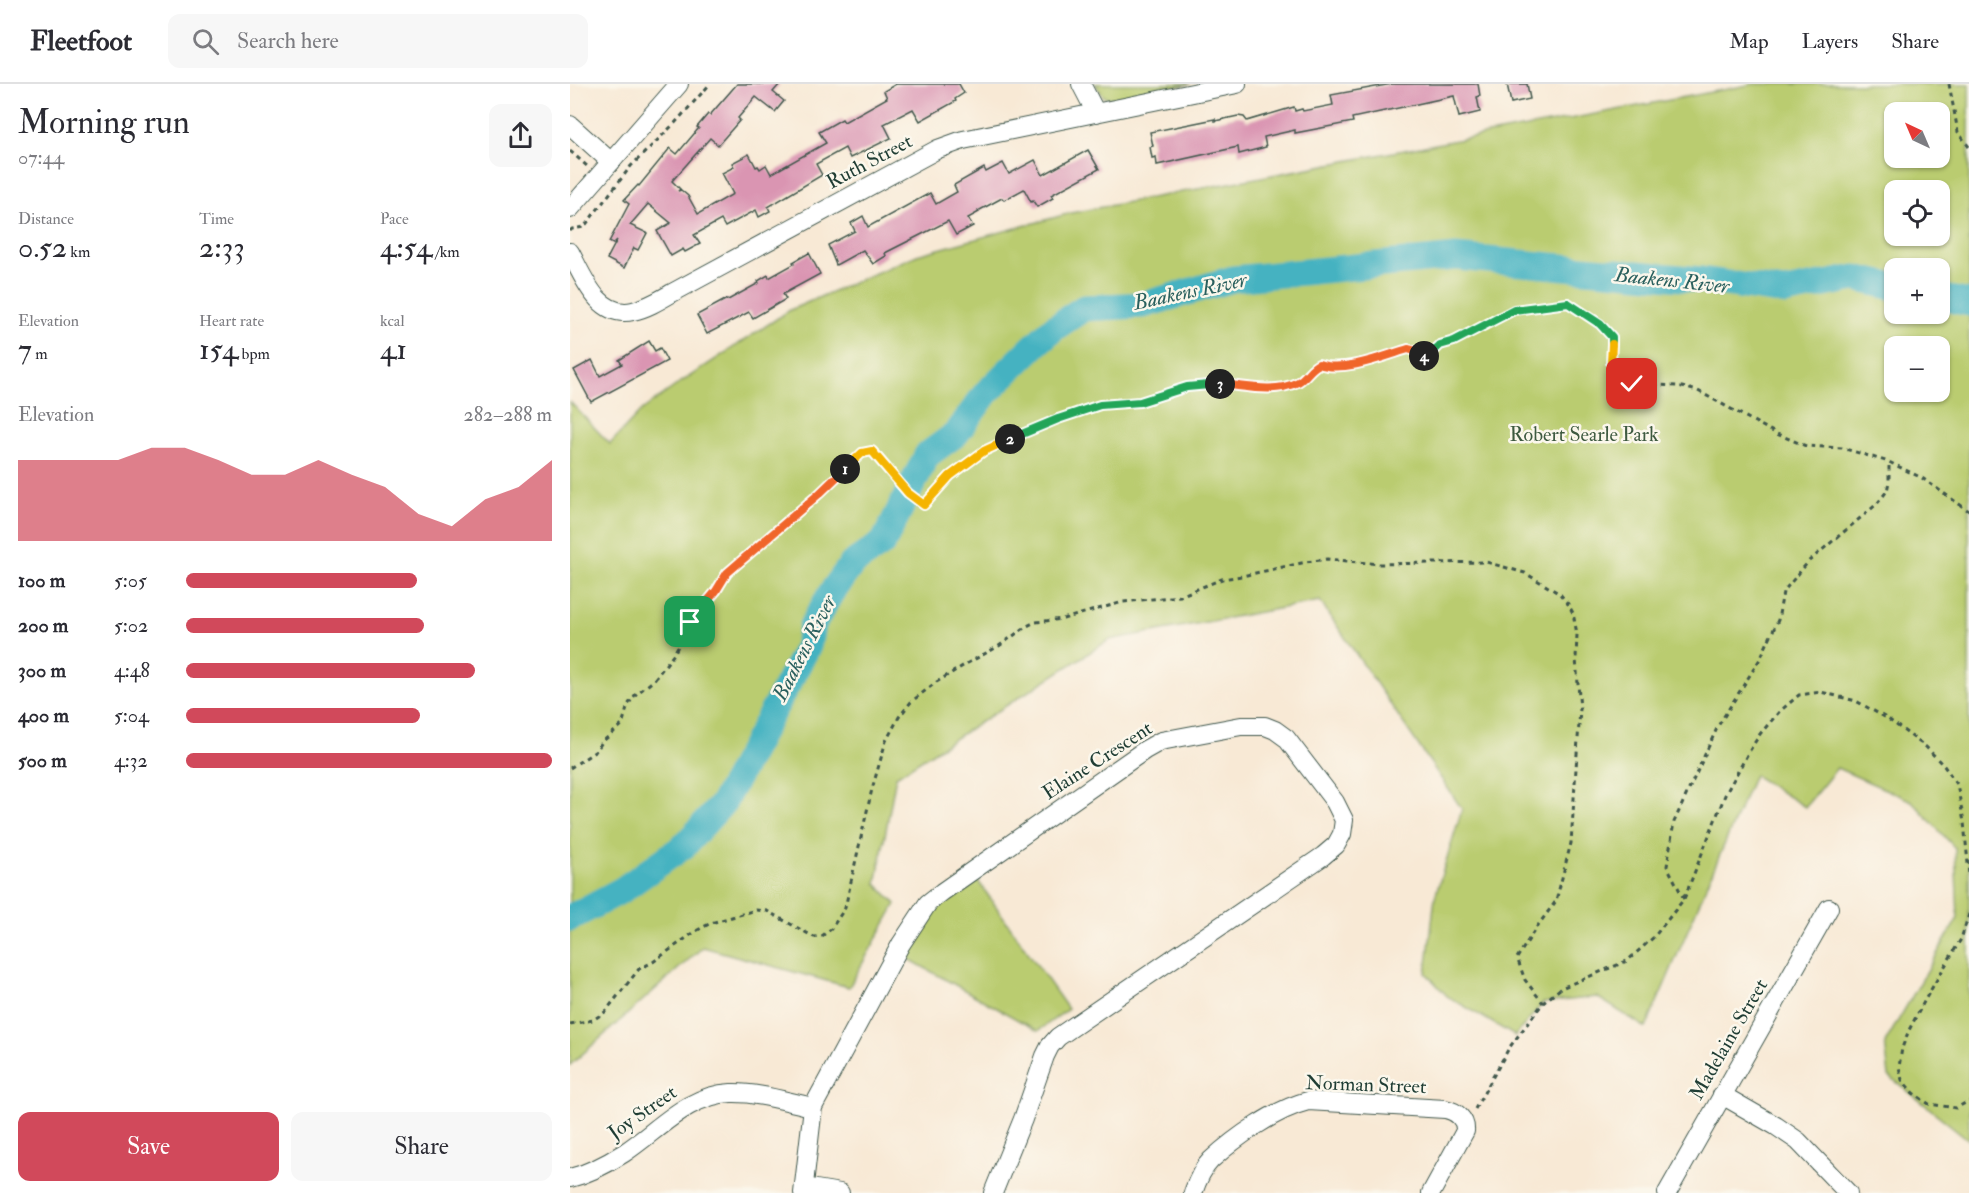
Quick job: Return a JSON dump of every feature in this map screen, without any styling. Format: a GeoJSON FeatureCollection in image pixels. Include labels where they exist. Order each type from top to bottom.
{"type":"FeatureCollection","features":[{"type":"Feature","properties":{"kind":"street"},"geometry":{"type":"LineString","coordinates":[[570,209],[679,84]]}},
{"type":"Feature","properties":{"kind":"street"},"geometry":{"type":"LineString","coordinates":[[1081,84],[1096,113]]}},
{"type":"Feature","properties":{"kind":"street","name":"Ruth Street"},"geometry":{"type":"LineString","coordinates":[[570,252],[598,300],[611,309],[632,312],[672,293],[938,149],[963,140],[1237,84]]}},
{"type":"Feature","properties":{"kind":"street"},"geometry":{"type":"LineString","coordinates":[[570,125],[611,162]]}},
{"type":"Feature","properties":{"kind":"street","name":"Elaine Crescent"},"geometry":{"type":"LineString","coordinates":[[803,1190],[813,1107],[901,944],[928,903],[942,891],[1161,741],[1241,726],[1265,726],[1275,730],[1286,738],[1335,802],[1344,820],[1342,834],[1336,845],[1058,1037],[1045,1056],[993,1193]]}},
{"type":"Feature","properties":{"kind":"street","name":"Madelaine Street"},"geometry":{"type":"LineString","coordinates":[[1667,1193],[1829,908]]}},
{"type":"Feature","properties":{"kind":"street","name":"Joy Street"},"geometry":{"type":"LineString","coordinates":[[570,1178],[598,1168],[625,1152],[673,1115],[702,1099],[732,1093],[813,1107]]}},
{"type":"Feature","properties":{"kind":"street"},"geometry":{"type":"LineString","coordinates":[[1722,1095],[1798,1141],[1848,1193]]}},
{"type":"Feature","properties":{"kind":"street","name":"Norman Street"},"geometry":{"type":"LineString","coordinates":[[1192,1193],[1211,1161],[1269,1117],[1292,1105],[1308,1101],[1445,1109],[1457,1114],[1464,1123]]}},
{"type":"Feature","properties":{"kind":"street"},"geometry":{"type":"LineString","coordinates":[[1431,1193],[1459,1145],[1465,1131],[1464,1123]]}},
{"type":"Feature","properties":{"kind":"street"},"geometry":{"type":"LineString","coordinates":[[803,1190],[840,1193]]}},
{"type":"Feature","properties":{"kind":"path"},"geometry":{"type":"LineString","coordinates":[[570,231],[584,227],[631,166],[675,123],[710,84]]}},
{"type":"Feature","properties":{"kind":"path"},"geometry":{"type":"LineString","coordinates":[[1949,84],[1958,132],[1969,147]]}},
{"type":"Feature","properties":{"kind":"path"},"geometry":{"type":"LineString","coordinates":[[570,151],[598,176]]}},
{"type":"Feature","properties":{"kind":"path"},"geometry":{"type":"LineString","coordinates":[[570,768],[596,751],[602,742],[622,725],[628,705],[635,695],[653,681],[674,654],[690,622],[716,591],[727,573],[820,493],[862,453],[872,451],[908,493],[924,505],[950,476],[984,451],[1058,419],[1100,405],[1140,402],[1187,387],[1212,384],[1269,390],[1290,386],[1301,380],[1311,368],[1319,364],[1327,367],[1361,363],[1408,349],[1416,351],[1422,357],[1431,354],[1440,345],[1454,341],[1514,310],[1568,303],[1600,324],[1612,337],[1611,363],[1621,376],[1632,384],[1678,386],[1698,391],[1777,434],[1806,446],[1842,448],[1889,462],[1922,478],[1969,511]]}},
{"type":"Feature","properties":{"kind":"path"},"geometry":{"type":"LineString","coordinates":[[1684,898],[1667,866],[1674,822],[1718,726],[1760,659],[1778,620],[1783,592],[1809,561],[1877,504],[1887,491],[1889,462]]}},
{"type":"Feature","properties":{"kind":"path"},"geometry":{"type":"LineString","coordinates":[[1464,1123],[1509,1048],[1543,1003],[1561,988],[1627,961],[1654,937],[1684,898],[1725,795],[1760,734],[1779,712],[1799,695],[1821,692],[1856,701],[1888,719],[1926,747],[1957,784],[1964,822],[1969,874]]}},
{"type":"Feature","properties":{"kind":"path"},"geometry":{"type":"LineString","coordinates":[[1969,914],[1961,939],[1910,1030],[1902,1048],[1899,1067],[1902,1080],[1912,1093],[1929,1104],[1956,1108],[1969,1101]]}},
{"type":"Feature","properties":{"kind":"green space"},"geometry":{"type":"Polygon","coordinates":[[[1095,84],[1191,84],[1117,99],[1104,97],[1095,84]]]}},
{"type":"Feature","properties":{"kind":"green space","name":"Robert Searle Park"},"geometry":{"type":"Polygon","coordinates":[[[1754,84],[1969,84],[1969,1140],[1889,1076],[1885,1043],[1958,918],[1955,848],[1912,801],[1837,768],[1805,807],[1754,775],[1646,1028],[1597,997],[1543,1003],[1515,1036],[1447,996],[1426,973],[1435,897],[1462,809],[1320,601],[1109,640],[896,776],[876,884],[896,904],[849,987],[703,947],[570,1065],[570,402],[610,444],[642,410],[790,310],[917,255],[1071,213],[1754,84]]]}},
{"type":"Feature","properties":{"kind":"green space"},"geometry":{"type":"Polygon","coordinates":[[[976,878],[1068,1009],[1038,1031],[905,957],[930,915],[941,903],[976,878]]]}},
{"type":"Feature","properties":{"kind":"building"},"geometry":{"type":"Polygon","coordinates":[[[737,84],[780,84],[773,92],[784,101],[775,112],[756,97],[718,145],[710,138],[672,181],[680,189],[678,191],[681,190],[688,196],[698,214],[733,194],[722,173],[734,167],[732,163],[749,154],[756,167],[760,169],[766,165],[771,174],[826,143],[819,132],[842,119],[844,122],[887,98],[884,91],[896,84],[959,84],[964,93],[955,99],[956,101],[920,121],[913,109],[884,124],[891,138],[850,158],[845,148],[816,164],[822,175],[768,207],[770,211],[759,217],[756,210],[725,227],[721,220],[694,235],[700,244],[685,252],[683,249],[671,256],[657,231],[671,223],[648,204],[630,225],[647,233],[638,250],[634,248],[624,268],[607,259],[617,240],[613,244],[609,242],[629,204],[624,200],[639,186],[670,148],[677,154],[708,114],[710,115],[737,84]]]}},
{"type":"Feature","properties":{"kind":"building"},"geometry":{"type":"Polygon","coordinates":[[[1392,84],[1478,84],[1480,96],[1477,97],[1480,112],[1459,117],[1454,96],[1352,118],[1353,122],[1264,137],[1266,147],[1239,154],[1238,147],[1157,165],[1156,157],[1152,158],[1150,147],[1153,146],[1150,132],[1238,116],[1244,117],[1247,121],[1294,107],[1295,111],[1302,109],[1303,111],[1333,105],[1331,95],[1392,84]]]}},
{"type":"Feature","properties":{"kind":"building"},"geometry":{"type":"Polygon","coordinates":[[[1507,84],[1527,84],[1530,99],[1511,103],[1507,84]]]}},
{"type":"Feature","properties":{"kind":"building"},"geometry":{"type":"Polygon","coordinates":[[[1088,150],[1099,169],[1051,195],[1053,198],[1037,207],[1033,201],[1031,202],[1024,189],[978,211],[968,218],[973,226],[956,235],[948,221],[885,253],[886,256],[873,264],[863,250],[836,265],[828,245],[855,231],[851,223],[863,216],[868,227],[930,193],[936,204],[957,192],[954,185],[984,168],[986,172],[1003,163],[1009,174],[1035,160],[1043,175],[1088,150]]]}},
{"type":"Feature","properties":{"kind":"building"},"geometry":{"type":"Polygon","coordinates":[[[809,253],[820,274],[783,294],[786,299],[753,318],[749,312],[707,334],[697,315],[759,283],[758,281],[768,275],[769,278],[809,253]]]}},
{"type":"Feature","properties":{"kind":"building"},"geometry":{"type":"Polygon","coordinates":[[[649,341],[655,351],[660,348],[667,361],[591,402],[574,370],[592,360],[600,376],[622,364],[619,360],[649,341]]]}},
{"type":"Feature","properties":{"kind":"waterway","name":"Baakens River"},"geometry":{"type":"LineString","coordinates":[[570,918],[622,890],[684,846],[723,803],[808,646],[812,626],[831,593],[852,564],[883,543],[927,455],[956,434],[986,393],[1034,346],[1054,328],[1084,308],[1143,305],[1233,279],[1456,257],[1702,280],[1785,292],[1855,278],[1884,285]]}},
{"type":"Feature","properties":{"kind":"waterway","name":"Baakens River"},"geometry":{"type":"LineString","coordinates":[[1950,299],[1969,303]]}},
{"type":"Feature","properties":{"kind":"route"},"geometry":{"type":"LineString","coordinates":[[690,622],[716,591],[727,573],[741,559],[784,525],[862,453],[872,451],[908,493],[924,505],[950,476],[984,451],[1058,419],[1100,405],[1140,402],[1187,387],[1212,384],[1269,390],[1280,386],[1290,386],[1301,380],[1311,368],[1319,364],[1327,367],[1361,363],[1408,349],[1416,351],[1422,357],[1431,354],[1440,345],[1454,341],[1514,310],[1568,303],[1600,324],[1612,337],[1611,363],[1621,376],[1632,384]]}}]}
